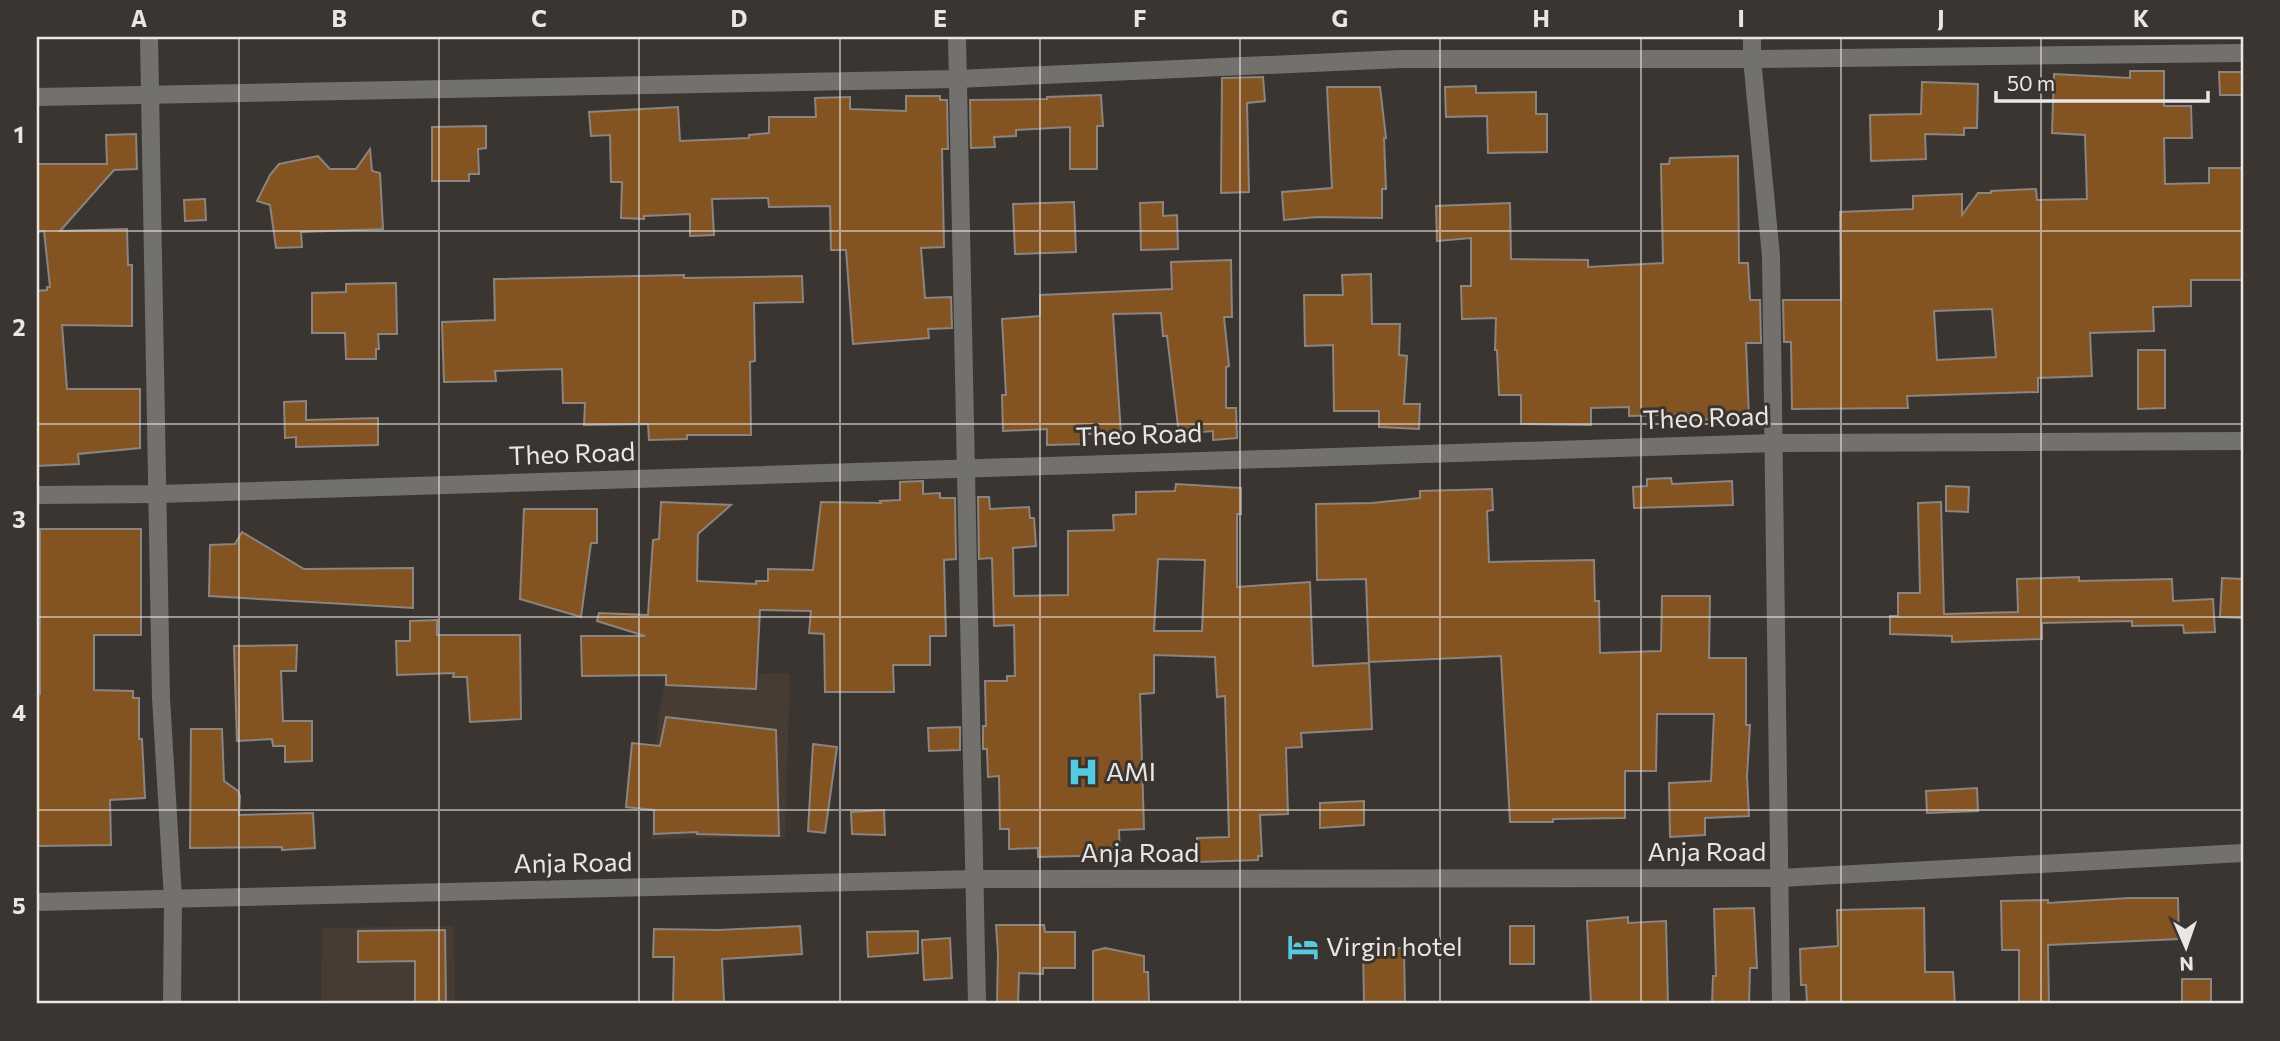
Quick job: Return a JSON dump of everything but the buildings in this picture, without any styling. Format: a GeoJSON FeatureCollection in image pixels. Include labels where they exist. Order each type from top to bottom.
{"type":"FeatureCollection","features":[{"type":"Feature","properties":{"kind":"street"},"geometry":{"type":"LineString","coordinates":[[149,37],[161,698],[173,899],[172,1004]]}},
{"type":"Feature","properties":{"kind":"street"},"geometry":{"type":"LineString","coordinates":[[957,37],[977,1004]]}},
{"type":"Feature","properties":{"kind":"street"},"geometry":{"type":"LineString","coordinates":[[1752,37],[1771,256],[1781,1004]]}},
{"type":"Feature","properties":{"kind":"street"},"geometry":{"type":"LineString","coordinates":[[37,97],[957,79],[1401,59],[1752,59],[2243,52]]}},
{"type":"Feature","properties":{"kind":"street","name":"Theo Road"},"geometry":{"type":"LineString","coordinates":[[37,495],[159,494],[1774,443],[2243,441]]}},
{"type":"Feature","properties":{"kind":"street","name":"Anja Road"},"geometry":{"type":"LineString","coordinates":[[37,902],[975,879],[1780,878],[2243,853]]}},
{"type":"Feature","properties":{"kind":"shaded area"},"geometry":{"type":"Polygon","coordinates":[[[790,673],[785,837],[651,839],[658,718],[666,677],[790,673]]]}},
{"type":"Feature","properties":{"kind":"shaded area"},"geometry":{"type":"Polygon","coordinates":[[[454,926],[455,1004],[321,1004],[322,928],[454,926]]]}},
{"type":"Feature","properties":{"kind":"place","name":"AMI"},"geometry":{"type":"Point","coordinates":[1083,772]}},
{"type":"Feature","properties":{"kind":"place","name":"Virgin hotel"},"geometry":{"type":"Point","coordinates":[1303,947]}}]}
